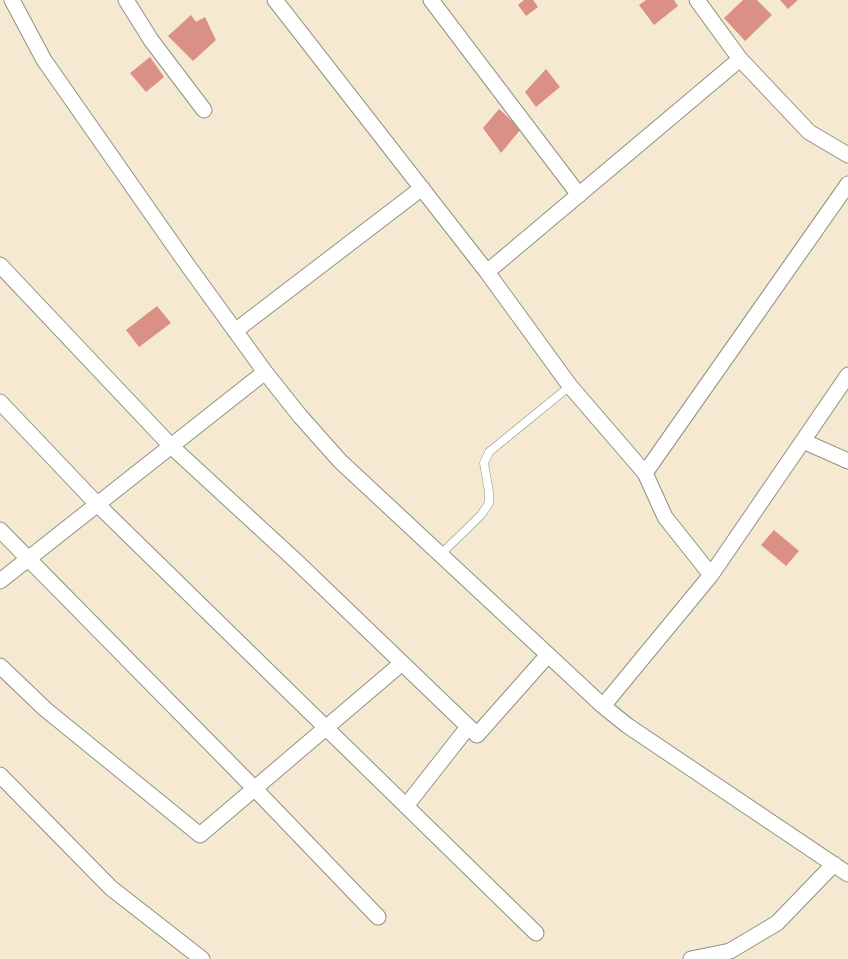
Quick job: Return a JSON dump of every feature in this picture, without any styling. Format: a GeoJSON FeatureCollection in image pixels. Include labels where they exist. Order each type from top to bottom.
{"type":"FeatureCollection","features":[{"type":"Feature","properties":{"kind":"street"},"geometry":{"type":"LineString","coordinates":[[12,0],[44,60],[235,331],[300,416],[340,461],[547,656],[603,706],[628,726],[848,874]]}},
{"type":"Feature","properties":{"kind":"street"},"geometry":{"type":"LineString","coordinates":[[20,14],[29,0]]}},
{"type":"Feature","properties":{"kind":"street"},"geometry":{"type":"LineString","coordinates":[[126,0],[151,40],[204,110]]}},
{"type":"Feature","properties":{"kind":"street"},"geometry":{"type":"LineString","coordinates":[[275,0],[488,272],[570,386],[645,472],[665,517],[711,575]]}},
{"type":"Feature","properties":{"kind":"street"},"geometry":{"type":"LineString","coordinates":[[431,0],[579,195]]}},
{"type":"Feature","properties":{"kind":"street"},"geometry":{"type":"LineString","coordinates":[[697,0],[740,59],[809,132],[848,155]]}},
{"type":"Feature","properties":{"kind":"street"},"geometry":{"type":"LineString","coordinates":[[488,272],[740,59]]}},
{"type":"Feature","properties":{"kind":"street"},"geometry":{"type":"LineString","coordinates":[[645,472],[848,184]]}},
{"type":"Feature","properties":{"kind":"street"},"geometry":{"type":"LineString","coordinates":[[235,331],[422,188]]}},
{"type":"Feature","properties":{"kind":"street"},"geometry":{"type":"LineString","coordinates":[[0,265],[171,446],[477,734],[547,656]]}},
{"type":"Feature","properties":{"kind":"street"},"geometry":{"type":"LineString","coordinates":[[0,580],[265,372]]}},
{"type":"Feature","properties":{"kind":"street"},"geometry":{"type":"LineString","coordinates":[[603,706],[711,575],[848,375]]}},
{"type":"Feature","properties":{"kind":"street"},"geometry":{"type":"LineString","coordinates":[[0,402],[97,504],[536,933]]}},
{"type":"Feature","properties":{"kind":"street"},"geometry":{"type":"LineString","coordinates":[[803,441],[848,461]]}},
{"type":"Feature","properties":{"kind":"street"},"geometry":{"type":"LineString","coordinates":[[0,530],[378,917]]}},
{"type":"Feature","properties":{"kind":"street"},"geometry":{"type":"LineString","coordinates":[[0,666],[45,709],[200,836],[402,663]]}},
{"type":"Feature","properties":{"kind":"street"},"geometry":{"type":"LineString","coordinates":[[406,806],[468,726]]}},
{"type":"Feature","properties":{"kind":"street"},"geometry":{"type":"LineString","coordinates":[[0,775],[111,888],[202,959]]}},
{"type":"Feature","properties":{"kind":"street"},"geometry":{"type":"LineString","coordinates":[[691,959],[730,951],[776,923],[834,864]]}},
{"type":"Feature","properties":{"kind":"lane"},"geometry":{"type":"LineString","coordinates":[[440,555],[482,515],[489,503],[484,463],[489,452],[570,386]]}},
{"type":"Feature","properties":{"kind":"building"},"geometry":{"type":"Polygon","coordinates":[[[524,0],[533,0],[538,7],[526,16],[518,5],[524,0]]]}},
{"type":"Feature","properties":{"kind":"building"},"geometry":{"type":"Polygon","coordinates":[[[646,0],[674,0],[678,6],[654,25],[639,5],[646,0]]]}},
{"type":"Feature","properties":{"kind":"building"},"geometry":{"type":"Polygon","coordinates":[[[743,0],[757,0],[772,15],[745,41],[724,18],[743,0]]]}},
{"type":"Feature","properties":{"kind":"building"},"geometry":{"type":"Polygon","coordinates":[[[780,0],[798,0],[788,9],[780,0]]]}},
{"type":"Feature","properties":{"kind":"building"},"geometry":{"type":"Polygon","coordinates":[[[191,15],[196,22],[205,17],[216,40],[193,61],[168,36],[191,15]]]}},
{"type":"Feature","properties":{"kind":"building"},"geometry":{"type":"Polygon","coordinates":[[[150,57],[164,77],[146,92],[130,73],[150,57]]]}},
{"type":"Feature","properties":{"kind":"building"},"geometry":{"type":"Polygon","coordinates":[[[546,69],[560,87],[536,107],[525,92],[546,69]]]}},
{"type":"Feature","properties":{"kind":"building"},"geometry":{"type":"Polygon","coordinates":[[[499,109],[521,129],[501,153],[483,128],[499,109]]]}},
{"type":"Feature","properties":{"kind":"building"},"geometry":{"type":"Polygon","coordinates":[[[157,306],[171,323],[139,347],[126,330],[157,306]]]}},
{"type":"Feature","properties":{"kind":"building"},"geometry":{"type":"Polygon","coordinates":[[[774,530],[799,551],[786,566],[761,545],[774,530]]]}}]}
